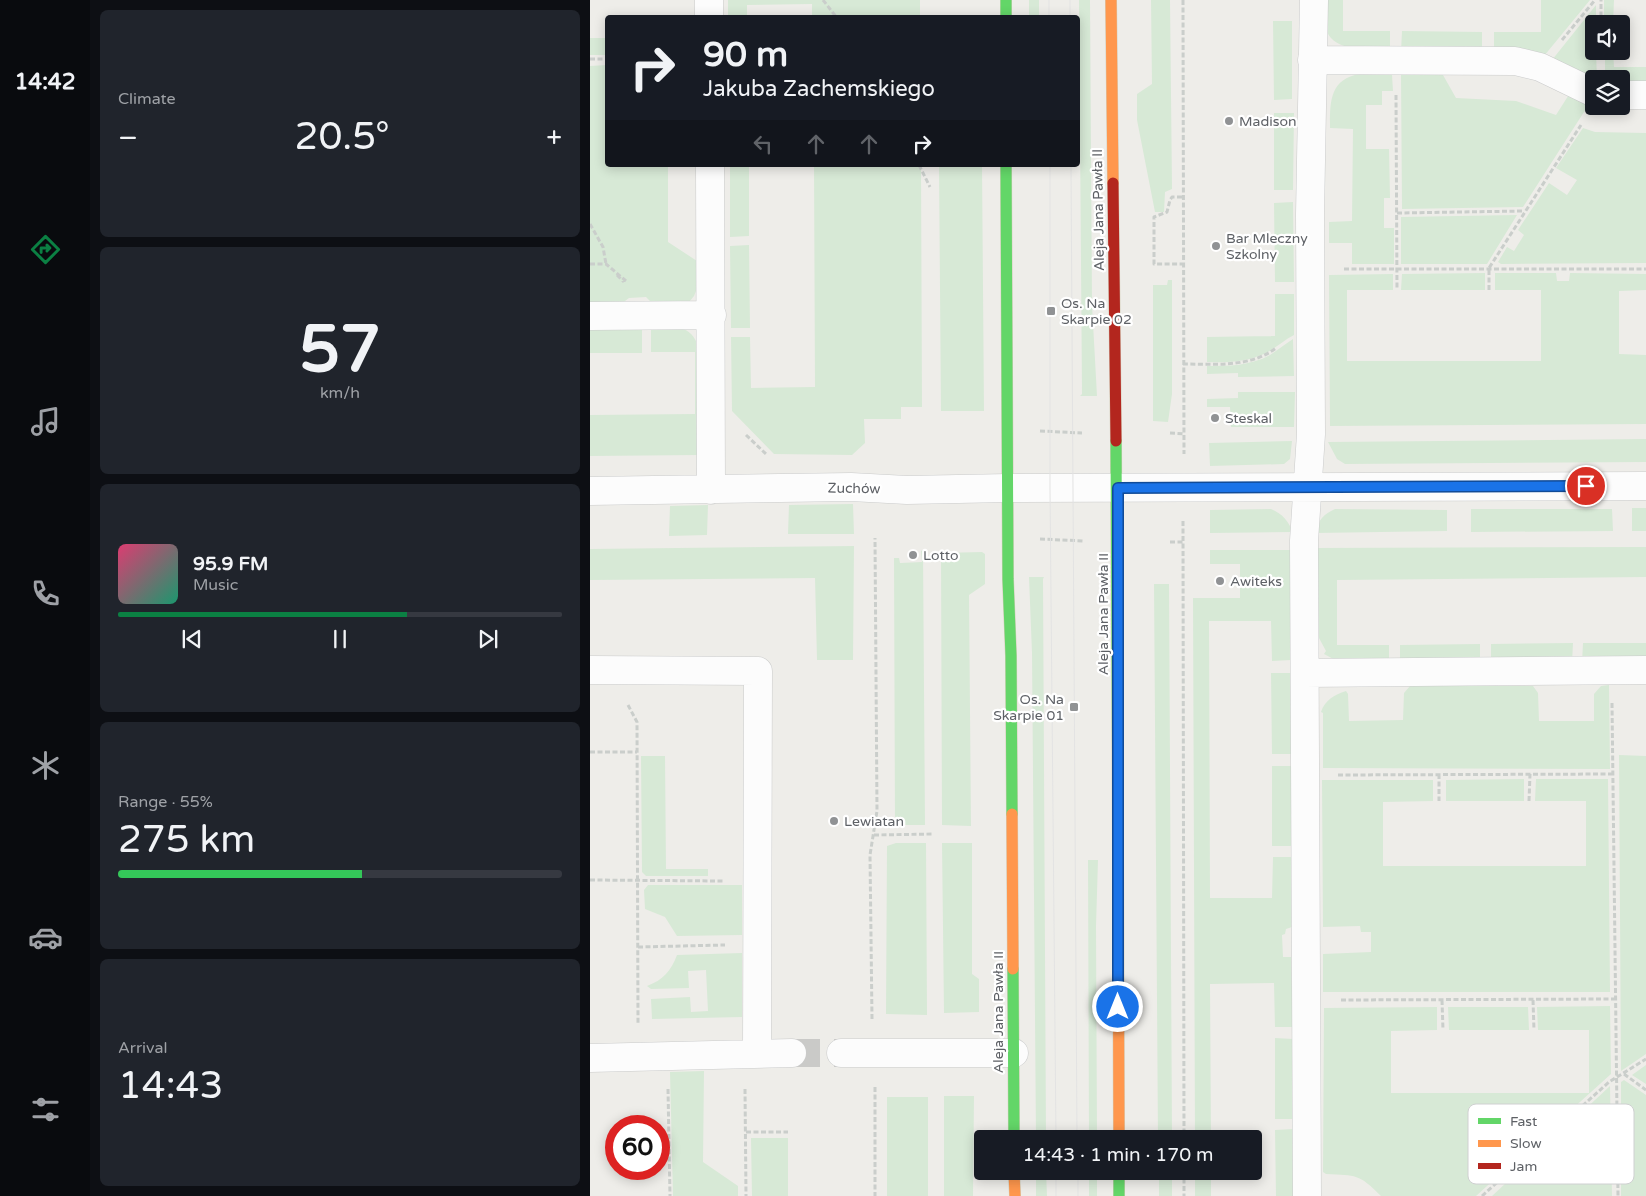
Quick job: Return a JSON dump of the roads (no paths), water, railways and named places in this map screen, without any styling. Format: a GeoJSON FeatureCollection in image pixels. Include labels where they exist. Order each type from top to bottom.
{"type":"FeatureCollection","features":[{"type":"Feature","properties":{"kind":"main road"},"geometry":{"type":"LineString","coordinates":[[1006,0],[1006,15]]}},
{"type":"Feature","properties":{"kind":"main road","name":"Aleja Jana Pawła II"},"geometry":{"type":"LineString","coordinates":[[1111,0],[1118,488],[1119,1130]]}},
{"type":"Feature","properties":{"kind":"main road","name":"Aleja Jana Pawła II"},"geometry":{"type":"LineString","coordinates":[[1006,167],[1014,1130]]}},
{"type":"Feature","properties":{"kind":"main road"},"geometry":{"type":"LineString","coordinates":[[1014,1180],[1014,1196]]}},
{"type":"Feature","properties":{"kind":"main road"},"geometry":{"type":"LineString","coordinates":[[1119,1180],[1119,1196]]}},
{"type":"Feature","properties":{"kind":"street"},"geometry":{"type":"LineString","coordinates":[[709,0],[709,15]]}},
{"type":"Feature","properties":{"kind":"street"},"geometry":{"type":"LineString","coordinates":[[1307,1196],[1304,541],[1311,434],[1312,60],[1314,0]]}},
{"type":"Feature","properties":{"kind":"street"},"geometry":{"type":"LineString","coordinates":[[1312,60],[1515,61],[1540,67],[1585,89]]}},
{"type":"Feature","properties":{"kind":"street"},"geometry":{"type":"LineString","coordinates":[[1630,95],[1646,95]]}},
{"type":"Feature","properties":{"kind":"street"},"geometry":{"type":"LineString","coordinates":[[710,167],[712,315],[711,490]]}},
{"type":"Feature","properties":{"kind":"street"},"geometry":{"type":"LineString","coordinates":[[590,316],[712,315]]}},
{"type":"Feature","properties":{"kind":"street","name":"Zuchów"},"geometry":{"type":"LineString","coordinates":[[590,491],[851,487],[907,490],[1646,486]]}},
{"type":"Feature","properties":{"kind":"street"},"geometry":{"type":"LineString","coordinates":[[590,670],[758,671],[757,1054]]}},
{"type":"Feature","properties":{"kind":"street"},"geometry":{"type":"LineString","coordinates":[[1305,673],[1646,670]]}},
{"type":"Feature","properties":{"kind":"street"},"geometry":{"type":"LineString","coordinates":[[590,1058],[792,1053]]}},
{"type":"Feature","properties":{"kind":"street"},"geometry":{"type":"LineString","coordinates":[[841,1053],[1014,1053]]}},
{"type":"Feature","properties":{"kind":"tunnel"},"geometry":{"type":"LineString","coordinates":[[792,1053],[841,1053]]}},
{"type":"Feature","properties":{"kind":"tram line"},"geometry":{"type":"LineString","coordinates":[[1049,0],[1049,15]]}},
{"type":"Feature","properties":{"kind":"tram line"},"geometry":{"type":"LineString","coordinates":[[1070,0],[1070,15]]}},
{"type":"Feature","properties":{"kind":"tram line"},"geometry":{"type":"LineString","coordinates":[[1050,167],[1050,488],[1056,1130]]}},
{"type":"Feature","properties":{"kind":"tram line"},"geometry":{"type":"LineString","coordinates":[[1071,167],[1077,1130]]}},
{"type":"Feature","properties":{"kind":"tram line"},"geometry":{"type":"LineString","coordinates":[[1056,1180],[1056,1196]]}},
{"type":"Feature","properties":{"kind":"tram line"},"geometry":{"type":"LineString","coordinates":[[1078,1180],[1078,1196]]}},
{"type":"Feature","properties":{"kind":"place","name":"Madison"},"geometry":{"type":"Point","coordinates":[1229,121]}},
{"type":"Feature","properties":{"kind":"place","name":"Bar Mleczny Szkolny"},"geometry":{"type":"Point","coordinates":[1216,246]}},
{"type":"Feature","properties":{"kind":"place","name":"Os. Na Skarpie 02"},"geometry":{"type":"Point","coordinates":[1051,311]}},
{"type":"Feature","properties":{"kind":"place","name":"Steskal"},"geometry":{"type":"Point","coordinates":[1215,418]}},
{"type":"Feature","properties":{"kind":"place","name":"Lotto"},"geometry":{"type":"Point","coordinates":[913,555]}},
{"type":"Feature","properties":{"kind":"place","name":"Awiteks"},"geometry":{"type":"Point","coordinates":[1220,581]}},
{"type":"Feature","properties":{"kind":"place","name":"Os. Na Skarpie 01"},"geometry":{"type":"Point","coordinates":[1074,707]}},
{"type":"Feature","properties":{"kind":"place","name":"Lewiatan"},"geometry":{"type":"Point","coordinates":[834,821]}}]}
